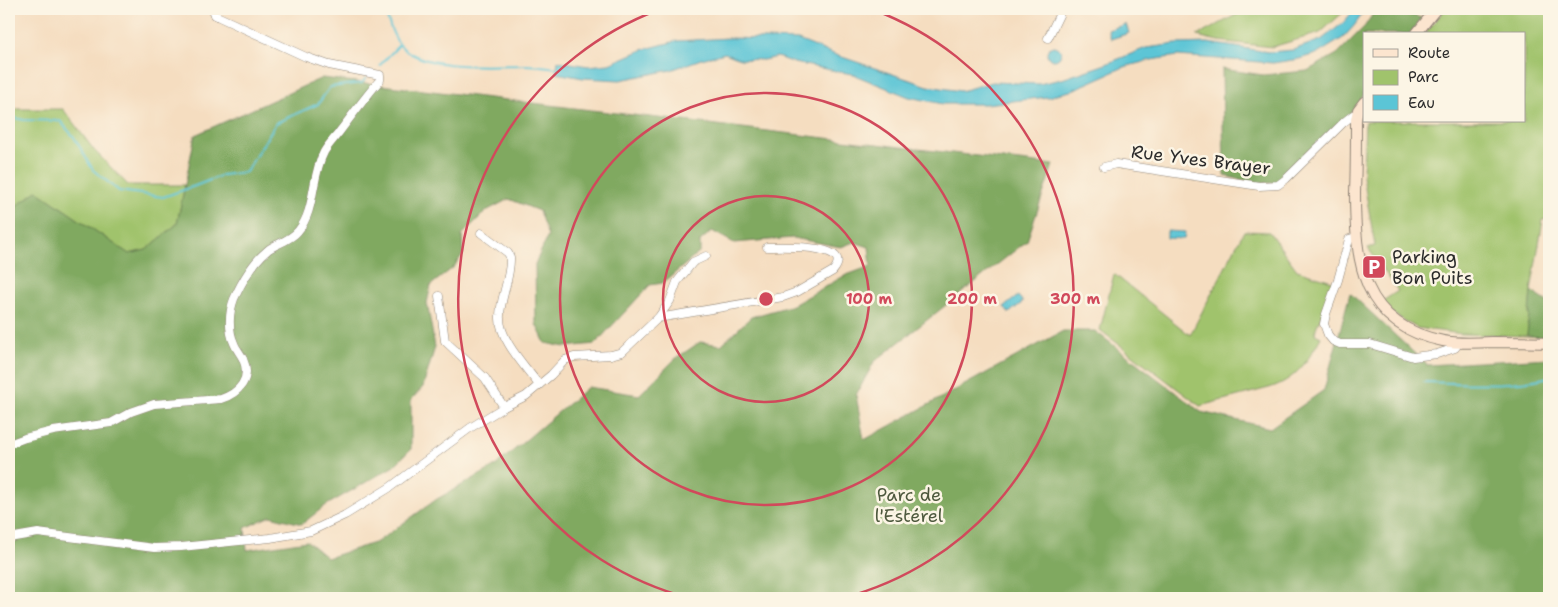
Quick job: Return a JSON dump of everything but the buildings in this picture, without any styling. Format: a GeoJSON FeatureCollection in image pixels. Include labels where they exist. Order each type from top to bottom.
{"type":"FeatureCollection","features":[{"type":"Feature","properties":{"kind":"main road"},"geometry":{"type":"LineString","coordinates":[[1418,32],[1436,9]]}},
{"type":"Feature","properties":{"kind":"main road"},"geometry":{"type":"LineString","coordinates":[[1363,104],[1357,114],[1356,237],[1364,280],[1371,293],[1382,307],[1399,323],[1421,335],[1459,343],[1549,343]]}},
{"type":"Feature","properties":{"kind":"street"},"geometry":{"type":"LineString","coordinates":[[9,444],[53,431],[111,423],[131,412],[154,404],[221,399],[230,396],[245,382],[247,372],[244,360],[233,342],[230,325],[232,305],[237,293],[258,260],[270,249],[298,232],[308,208],[324,152],[380,80],[380,75],[329,65],[306,57],[215,15],[213,9]]}},
{"type":"Feature","properties":{"kind":"street"},"geometry":{"type":"LineString","coordinates":[[1048,38],[1062,9]]}},
{"type":"Feature","properties":{"kind":"street","name":"Rue Yves Brayer"},"geometry":{"type":"LineString","coordinates":[[1104,167],[1116,164],[1260,186],[1278,184],[1286,179],[1344,122],[1357,114]]}},
{"type":"Feature","properties":{"kind":"street"},"geometry":{"type":"LineString","coordinates":[[1255,194],[1260,186]]}},
{"type":"Feature","properties":{"kind":"street"},"geometry":{"type":"LineString","coordinates":[[481,233],[508,253],[510,258],[500,315],[500,327],[505,339],[539,385]]}},
{"type":"Feature","properties":{"kind":"street"},"geometry":{"type":"LineString","coordinates":[[1356,237],[1348,242],[1338,280],[1326,314],[1324,324],[1333,342],[1340,344],[1370,344],[1413,357],[1437,354],[1455,348],[1459,343]]}},
{"type":"Feature","properties":{"kind":"street"},"geometry":{"type":"LineString","coordinates":[[658,318],[784,297],[797,292],[833,271],[838,266],[838,259],[832,253],[806,248],[767,247]]}},
{"type":"Feature","properties":{"kind":"street"},"geometry":{"type":"LineString","coordinates":[[9,538],[38,533],[154,548],[260,539],[311,531],[345,515],[389,488],[470,428],[526,396],[565,360],[574,357],[611,355],[622,352],[658,318],[670,301],[677,282],[693,262],[706,256]]}},
{"type":"Feature","properties":{"kind":"street"},"geometry":{"type":"LineString","coordinates":[[439,296],[444,340],[485,378],[504,407]]}},
{"type":"Feature","properties":{"kind":"green space"},"geometry":{"type":"Polygon","coordinates":[[[1247,9],[1347,9],[1320,33],[1272,47],[1218,41],[1197,36],[1247,9]]]}},
{"type":"Feature","properties":{"kind":"green space"},"geometry":{"type":"Polygon","coordinates":[[[1376,9],[1389,9],[1422,18],[1412,32],[1363,32],[1363,96],[1350,113],[1290,168],[1277,183],[1258,183],[1224,176],[1222,69],[1263,75],[1307,71],[1337,54],[1365,26],[1376,9]]]}},
{"type":"Feature","properties":{"kind":"green space"},"geometry":{"type":"Polygon","coordinates":[[[1445,9],[1549,9],[1549,219],[1543,220],[1531,291],[1527,336],[1462,334],[1417,328],[1393,314],[1381,302],[1398,291],[1368,248],[1375,246],[1363,176],[1365,122],[1526,122],[1526,32],[1427,32],[1445,9]]]}},
{"type":"Feature","properties":{"kind":"green space","name":"Parc de l'Estérel"},"geometry":{"type":"Polygon","coordinates":[[[322,78],[1053,165],[1027,241],[874,362],[856,395],[864,440],[1063,331],[1095,331],[1201,412],[1270,428],[1324,390],[1350,293],[1427,365],[1549,358],[1549,598],[9,598],[9,211],[37,191],[129,254],[146,250],[177,224],[195,135],[322,78]],[[509,199],[486,211],[462,235],[463,254],[454,267],[431,285],[427,303],[435,347],[423,387],[411,400],[411,449],[394,466],[325,506],[302,524],[270,516],[245,528],[247,550],[307,541],[327,558],[377,542],[437,499],[494,467],[588,387],[639,395],[675,359],[700,342],[721,345],[751,317],[793,305],[844,276],[871,266],[869,247],[854,242],[841,247],[793,238],[734,243],[712,231],[700,241],[700,252],[663,283],[650,285],[595,344],[565,347],[545,343],[536,324],[535,264],[548,236],[539,211],[509,199]]]}},
{"type":"Feature","properties":{"kind":"green space"},"geometry":{"type":"Polygon","coordinates":[[[9,109],[63,109],[94,150],[128,185],[185,185],[177,224],[146,250],[129,254],[37,191],[9,213],[9,109]]]}},
{"type":"Feature","properties":{"kind":"green space"},"geometry":{"type":"Polygon","coordinates":[[[1244,231],[1269,232],[1297,270],[1335,282],[1316,328],[1315,334],[1321,337],[1306,362],[1294,375],[1269,388],[1200,406],[1100,330],[1114,274],[1190,335],[1244,231]]]}},
{"type":"Feature","properties":{"kind":"green space"},"geometry":{"type":"Polygon","coordinates":[[[1531,291],[1549,303],[1549,337],[1527,336],[1531,291]]]}},
{"type":"Feature","properties":{"kind":"water"},"geometry":{"type":"Polygon","coordinates":[[[1355,9],[1366,9],[1343,38],[1319,53],[1299,59],[1273,63],[1178,56],[1124,67],[1070,91],[1048,97],[986,104],[943,104],[909,97],[852,74],[794,63],[777,57],[763,60],[740,59],[725,53],[671,70],[620,80],[583,78],[556,73],[558,61],[588,66],[609,64],[642,50],[676,41],[729,38],[798,40],[928,86],[961,91],[992,82],[1039,84],[1062,79],[1146,48],[1176,44],[1208,43],[1269,52],[1293,50],[1321,40],[1343,23],[1355,9]]]}},
{"type":"Feature","properties":{"kind":"water"},"geometry":{"type":"Polygon","coordinates":[[[1126,24],[1129,33],[1111,39],[1108,30],[1126,24]]]}},
{"type":"Feature","properties":{"kind":"water"},"geometry":{"type":"Polygon","coordinates":[[[1051,46],[1057,46],[1061,53],[1057,60],[1051,60],[1047,56],[1047,50],[1051,46]]]}},
{"type":"Feature","properties":{"kind":"water"},"geometry":{"type":"Polygon","coordinates":[[[1167,231],[1185,232],[1184,239],[1167,238],[1167,231]]]}},
{"type":"Feature","properties":{"kind":"water"},"geometry":{"type":"Polygon","coordinates":[[[1018,296],[1023,302],[1009,313],[1004,307],[1018,296]]]}},
{"type":"Feature","properties":{"kind":"waterway"},"geometry":{"type":"LineString","coordinates":[[384,9],[392,32],[399,44],[410,53],[424,59],[459,65],[530,65],[557,68]]}},
{"type":"Feature","properties":{"kind":"waterway"},"geometry":{"type":"LineString","coordinates":[[380,65],[399,45]]}},
{"type":"Feature","properties":{"kind":"waterway"},"geometry":{"type":"LineString","coordinates":[[9,117],[24,120],[60,121],[74,137],[93,170],[119,191],[163,197],[223,175],[246,172],[276,123],[318,104],[330,87],[362,83],[366,78]]}},
{"type":"Feature","properties":{"kind":"waterway"},"geometry":{"type":"LineString","coordinates":[[1424,382],[1503,383],[1549,377]]}},
{"type":"Feature","properties":{"kind":"place","name":"Parking Bon Puits"},"geometry":{"type":"Point","coordinates":[1374,267]}}]}
